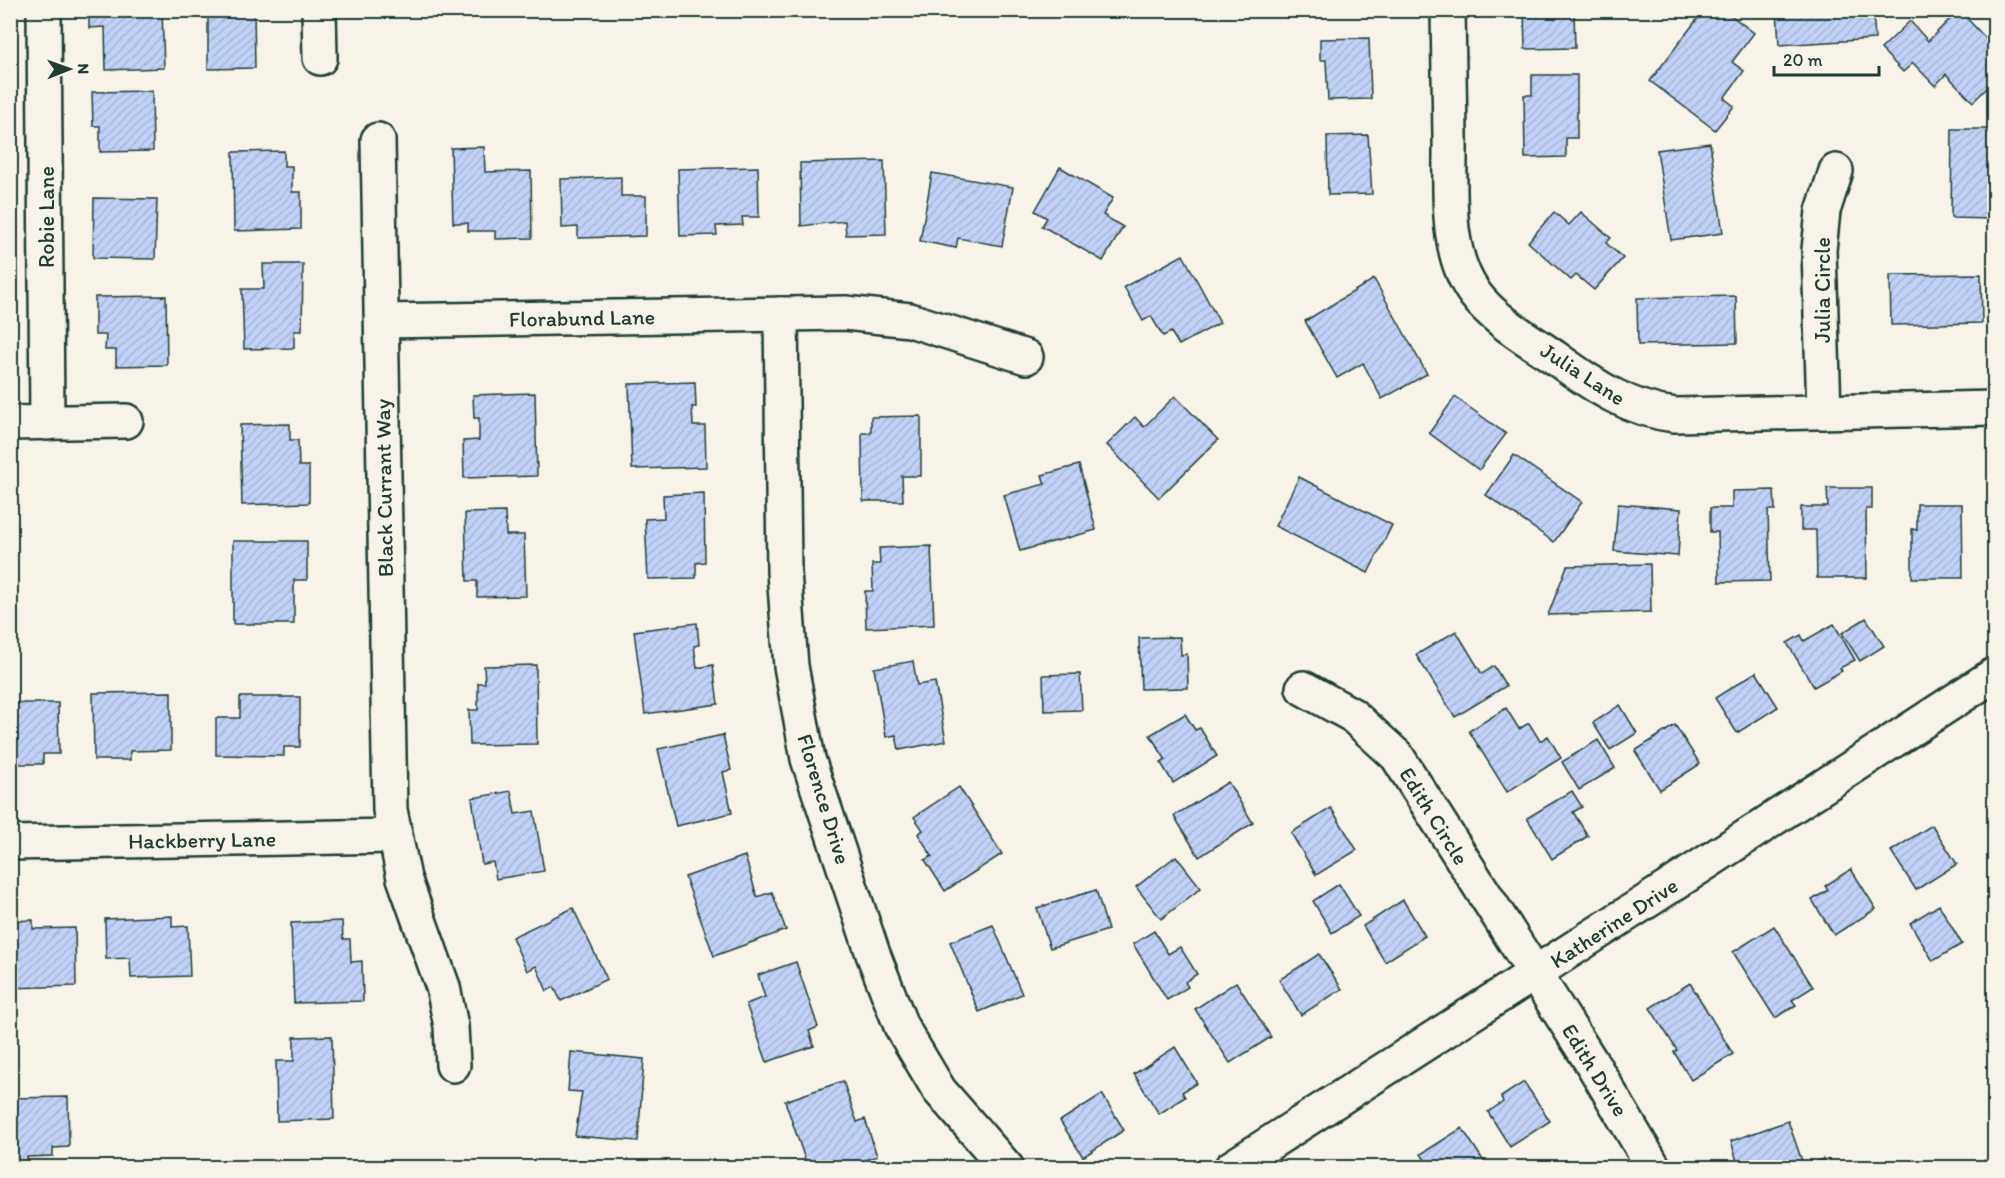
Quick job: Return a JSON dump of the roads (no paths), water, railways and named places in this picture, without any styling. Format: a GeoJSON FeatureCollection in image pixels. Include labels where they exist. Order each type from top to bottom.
{"type":"FeatureCollection","features":[{"type":"Feature","properties":{"kind":"street","name":"Robie Lane"},"geometry":{"type":"LineString","coordinates":[[44,10],[47,423]]}},
{"type":"Feature","properties":{"kind":"street"},"geometry":{"type":"LineString","coordinates":[[319,10],[320,58]]}},
{"type":"Feature","properties":{"kind":"street","name":"Julia Lane"},"geometry":{"type":"LineString","coordinates":[[1448,10],[1453,220],[1462,271],[1475,294],[1494,313],[1572,370],[1622,401],[1639,408],[1676,415],[1995,408]]}},
{"type":"Feature","properties":{"kind":"street","name":"Black Currant Way"},"geometry":{"type":"LineString","coordinates":[[378,140],[388,782],[394,836],[418,922],[443,987],[451,1026],[453,1065]]}},
{"type":"Feature","properties":{"kind":"street","name":"Julia Circle"},"geometry":{"type":"LineString","coordinates":[[1824,412],[1819,250],[1824,211],[1836,171]]}},
{"type":"Feature","properties":{"kind":"street","name":"Florabund Lane"},"geometry":{"type":"LineString","coordinates":[[382,321],[845,313],[910,320],[1026,357]]}},
{"type":"Feature","properties":{"kind":"street","name":"Florence Drive"},"geometry":{"type":"LineString","coordinates":[[781,314],[784,572],[791,666],[808,759],[873,954],[901,1026],[939,1090],[1007,1167]]}},
{"type":"Feature","properties":{"kind":"street"},"geometry":{"type":"LineString","coordinates":[[10,423],[126,421]]}},
{"type":"Feature","properties":{"kind":"street","name":"Katherine Drive"},"geometry":{"type":"LineString","coordinates":[[1231,1167],[1534,975],[1995,675]]}},
{"type":"Feature","properties":{"kind":"street","name":"Edith Circle"},"geometry":{"type":"LineString","coordinates":[[1303,688],[1352,715],[1397,756],[1534,975]]}},
{"type":"Feature","properties":{"kind":"street","name":"Hackberry Lane"},"geometry":{"type":"LineString","coordinates":[[10,843],[394,836]]}},
{"type":"Feature","properties":{"kind":"street","name":"Edith Drive"},"geometry":{"type":"LineString","coordinates":[[1534,975],[1595,1068],[1654,1167]]}}]}
